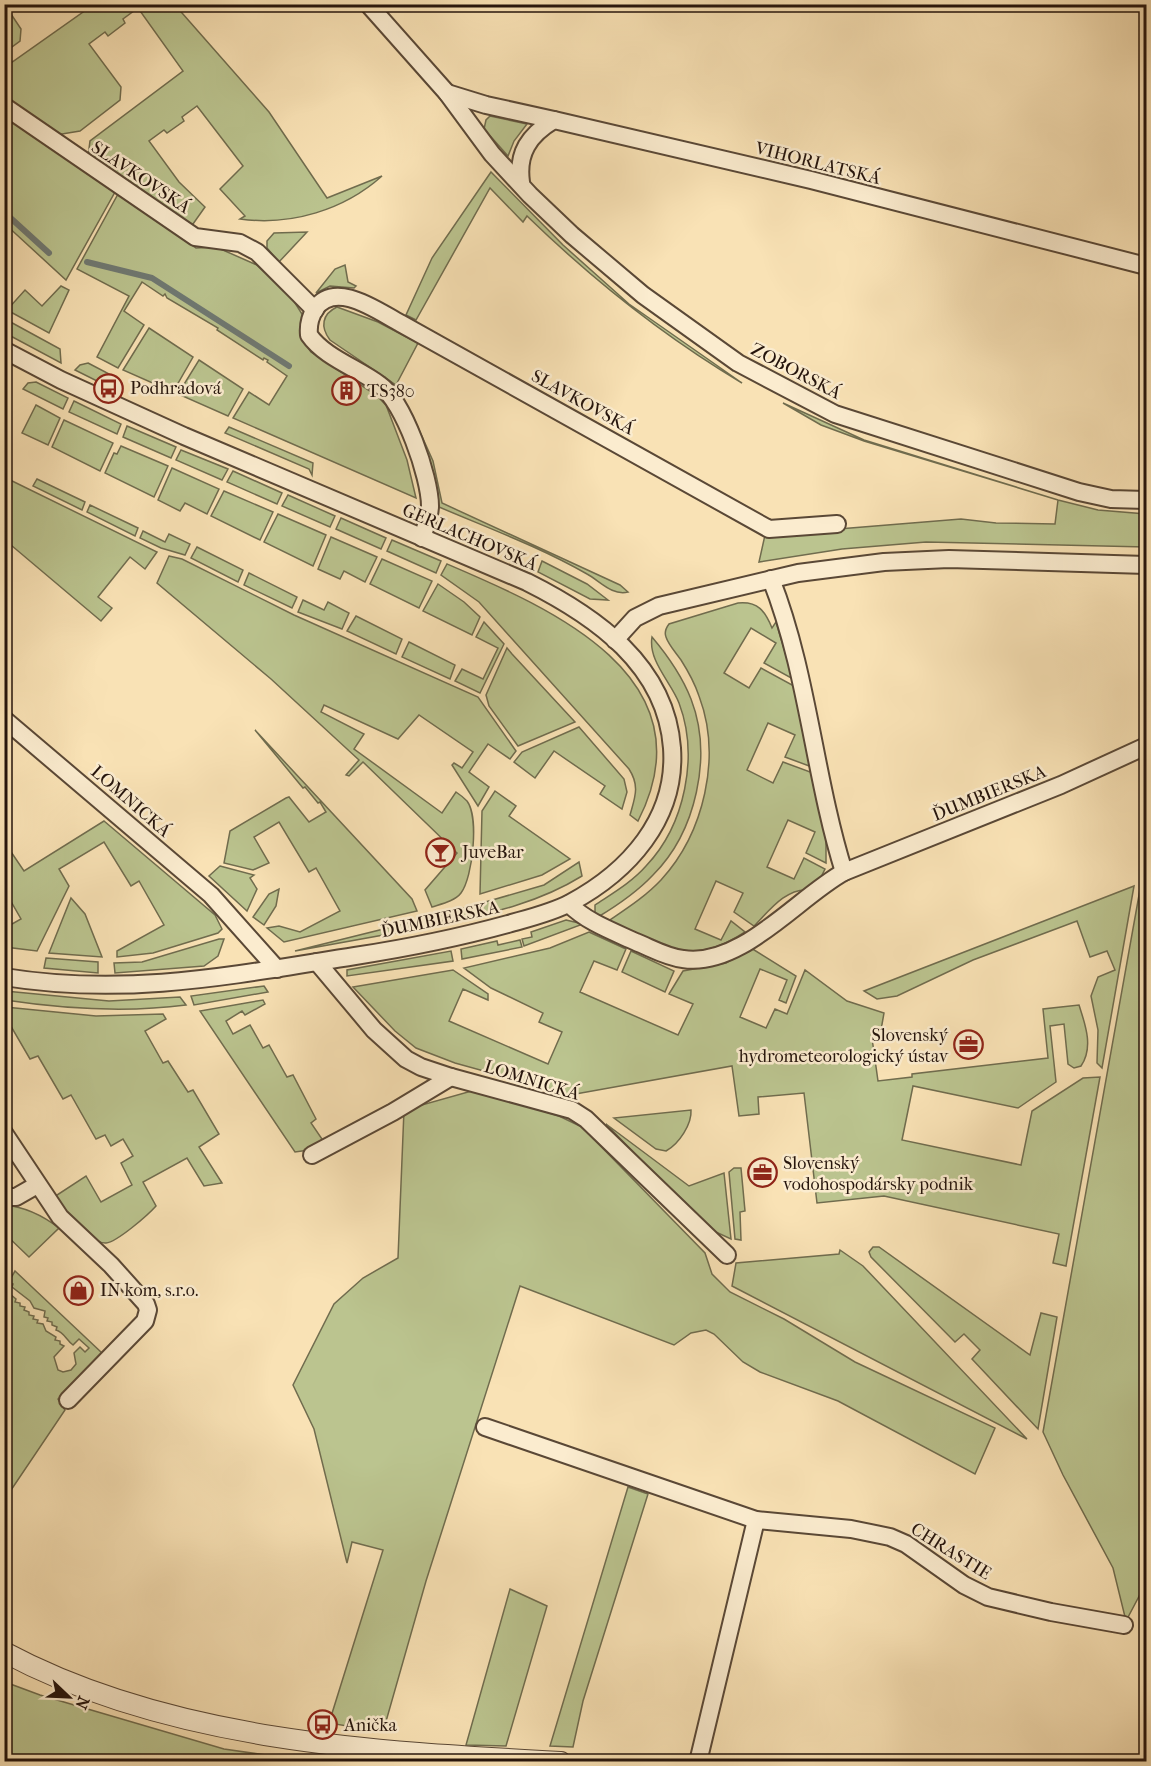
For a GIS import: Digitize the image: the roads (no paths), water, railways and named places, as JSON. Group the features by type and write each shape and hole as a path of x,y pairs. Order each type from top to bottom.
{"street":[{"path":"368,4 447,93"},
{"name":"VIHORLATSKÁ","path":"447,93 486,105 811,180 1146,266"},
{"name":"ZOBORSKÁ","path":"447,93 492,154 572,235 683,325 738,363 835,414 1079,492 1111,499 1146,500"},
{"name":"SLAVKOVSKÁ","path":"4,106 195,237 240,243 257,252 315,310 324,301 337,296 354,299 769,529 837,524"},
{"path":"520,182 520,159 526,144 535,132 554,120"},
{"path":"315,310 308,328 313,341 381,386 393,397 415,446 425,480 430,508 423,538"},
{"name":"GERLACHOVSKÁ","path":"4,350 104,400 527,582 567,602 615,640 640,664 662,700 671,735 671,773 661,812 644,846 605,881 569,904"},
{"path":"615,640 636,618 653,609 771,579 830,568 949,559 1146,565"},
{"path":"771,579 810,724 844,872"},
{"name":"LOMNICKÁ","path":"4,719 211,895 277,969"},
{"name":"ĎUMBIERSKA","path":"4,977 106,987 161,984 277,969 437,943 532,917 569,904 596,923 665,955 693,960 722,953 765,931 830,880 844,872 1061,786 1146,746"},
{"name":"LOMNICKÁ","path":"317,962 333,984 391,1047 421,1067 572,1110 580,1115 727,1255"},
{"path":"312,1155 393,1112 451,1077"},
{"path":"4,1133 60,1217 111,1265 146,1304 148,1310 145,1321 68,1400"},
{"path":"4,1197 16,1197 37,1185"},
{"name":"CHRASTIE","path":"485,1427 756,1520 850,1529 891,1537 906,1544 964,1585 988,1597 1051,1612 1124,1625"},
{"path":"698,1761 756,1520"},
{"path":"4,1652 67,1683 120,1703 235,1728 408,1752 561,1761"}],"waterway":[{"path":"4,212 49,253"},
{"path":"87,262 152,278 289,366"}],"place":[{"name":"Podhradová","path":"109,388"},
{"name":"TS380","path":"346,391"},
{"name":"JuveBar","path":"441,852"},
{"name":"Slovenský hydrometeorologický ústav","path":"969,1045"},
{"name":"Slovenský vodohospodársky podnik","path":"762,1173"},
{"name":"IN kom, s.r.o.","path":"79,1290"},
{"name":"Anička","path":"323,1725"}]}
